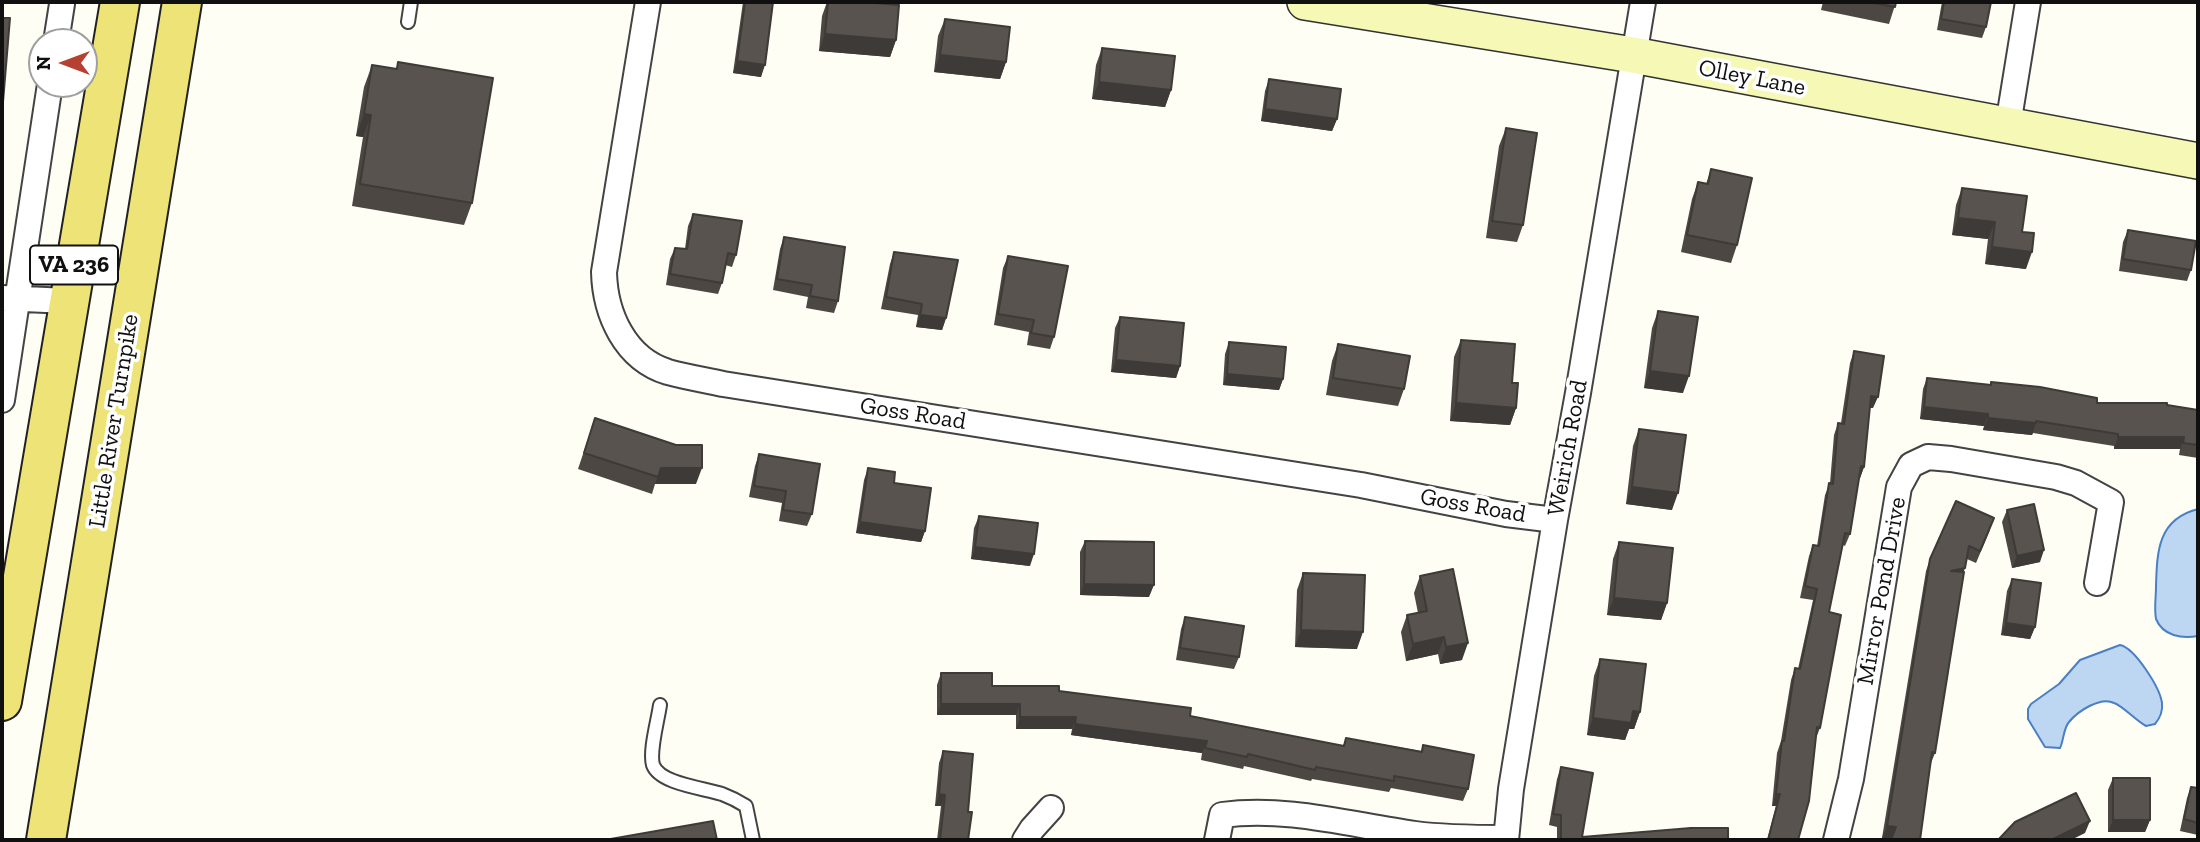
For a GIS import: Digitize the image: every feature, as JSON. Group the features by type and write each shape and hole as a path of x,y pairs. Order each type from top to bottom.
{"main road":[{"name":"VA 236","path":"2,701 120,2"},
{"name":"Little River Turnpike","path":"46,840 182,2"},
{"name":"Olley Lane","path":"1305,2 1633,55 2198,161"}],"street":[{"name":"Goss Road","path":"648,2 604,272 609,311 618,331 635,352 650,363 667,372 723,384 1361,485 1506,514 1555,520"},
{"name":"Weirich Road","path":"1506,839 1511,789 1555,520 1643,2"},
{"path":"2008,125 2028,2"},
{"path":"58,28 62,4"},
{"path":"2,400 10,298 47,98"},
{"path":"10,298 68,301"},
{"name":"Mirror Pond Drive","path":"1836,840 1851,779 1899,487 1910,465 1928,457 2056,477 2076,483 2111,502 2097,583"},
{"path":"1025,840 1032,828 1051,808"},
{"path":"1217,840 1222,815 1270,811 1447,838 1506,839"}],"lane":[{"path":"408,22 411,2"},
{"path":"660,705 652,753 653,766 659,774 671,780 721,793 746,806 753,840"}],"water":[{"path":"2198,509 2198,636 2186,637 2168,633 2156,619 2157,561 2167,529 2175,520"},
{"path":"2120,645 2133,653 2157,688 2162,706 2157,722 2146,726 2118,705 2103,701 2084,709 2069,722 2060,748 2045,747 2028,719 2031,704 2059,684 2080,660"}],"building":[{"path":"745,2 773,2 765,65 737,61"},
{"path":"828,2 899,5 896,40 825,34"},
{"path":"1869,2 1896,2 1895,7"},
{"path":"1944,2 1991,2 1986,27 1941,19"},
{"path":"2,18 10,18 2,114"},
{"path":"945,19 1010,27 1006,62 940,55"},
{"path":"1102,48 1175,56 1171,90 1099,82"},
{"path":"398,62 493,78 472,203 360,184 371,115 364,114 372,65 397,69"},
{"path":"1269,79 1341,89 1337,119 1265,109"},
{"path":"1506,128 1537,133 1523,225 1492,221"},
{"path":"1711,169 1752,178 1737,245 1687,235 1698,182 1708,184"},
{"path":"1962,188 2027,196 2022,232 2034,233 2032,252 1992,247 1995,222 1958,218"},
{"path":"693,214 742,221 736,255 728,253 722,283 670,274 675,248 687,249"},
{"path":"2128,230 2196,241 2191,270 2123,259"},
{"path":"784,237 845,247 838,301 810,296 812,285 777,279"},
{"path":"894,252 958,260 946,318 920,315 922,304 886,297"},
{"path":"1008,256 1068,266 1054,337 1031,333 1034,320 998,314"},
{"path":"1658,311 1698,317 1689,376 1650,371"},
{"path":"1120,317 1184,323 1180,366 1116,360"},
{"path":"1461,340 1515,344 1512,383 1518,383 1516,408 1456,403"},
{"path":"1229,342 1286,347 1283,379 1227,374"},
{"path":"1338,344 1410,356 1404,389 1333,378"},
{"path":"1854,351 1884,356 1878,397 1871,396 1864,467 1861,466 1850,534 1845,533 1829,612 1841,615 1820,728 1817,727 1809,801 1798,840 1768,840 1780,794 1776,794 1782,741 1795,668 1800,669 1817,589 1805,586 1813,545 1819,546 1829,483 1833,484 1838,423 1844,424"},
{"path":"1927,378 2040,387 2097,398 2097,403 2167,403 2198,410 2198,445 2183,443 2184,437 2118,437 2118,434 2036,421 1988,418 1988,414 1924,407"},
{"path":"595,418 676,445 702,445 702,468 661,468 658,477 584,453"},
{"path":"1639,429 1686,435 1678,493 1632,487"},
{"path":"759,454 820,464 812,514 783,510 786,491 754,486"},
{"path":"868,468 895,472 894,483 931,488 925,531 860,522"},
{"path":"1956,501 1994,518 1980,551 1969,546 1965,568 1951,571 1964,572 1935,753 1932,752 1920,840 1891,840 1896,827 1887,826 1930,559"},
{"path":"2034,504 2044,550 2017,556 2007,510"},
{"path":"979,516 1038,523 1034,554 975,547"},
{"path":"1085,541 1154,542 1154,585 1084,584"},
{"path":"1619,542 1673,548 1667,603 1614,598"},
{"path":"1453,569 1468,643 1446,647 1444,637 1413,644 1407,615 1427,611 1420,576"},
{"path":"1303,573 1365,575 1363,632 1301,630"},
{"path":"2012,579 2041,583 2035,627 2006,623"},
{"path":"1185,617 1244,626 1239,657 1180,648"},
{"path":"1600,659 1646,664 1640,712 1633,711 1631,723 1593,718"},
{"path":"941,673 992,673 992,686 1059,686 1059,691 1191,708 1190,716 1344,746 1346,738 1422,752 1423,745 1474,755 1468,789 1394,776 1394,781 1316,767 1315,770 1248,754 1247,757 1205,748 1207,741 1075,724 1076,717 1020,717 1020,704 941,704"},
{"path":"943,751 973,754 968,812 972,812 968,840 940,840 945,795 939,794"},
{"path":"1561,767 1593,773 1582,837 1691,828 1728,828 1728,840 1561,840 1561,815 1553,814"},
{"path":"2113,778 2150,778 2150,820 2113,820"},
{"path":"2191,787 2198,788 2198,823 2184,819"},
{"path":"2076,793 2090,821 2051,840 1998,840 2015,822"},
{"path":"713,821 717,840 605,840"}]}
